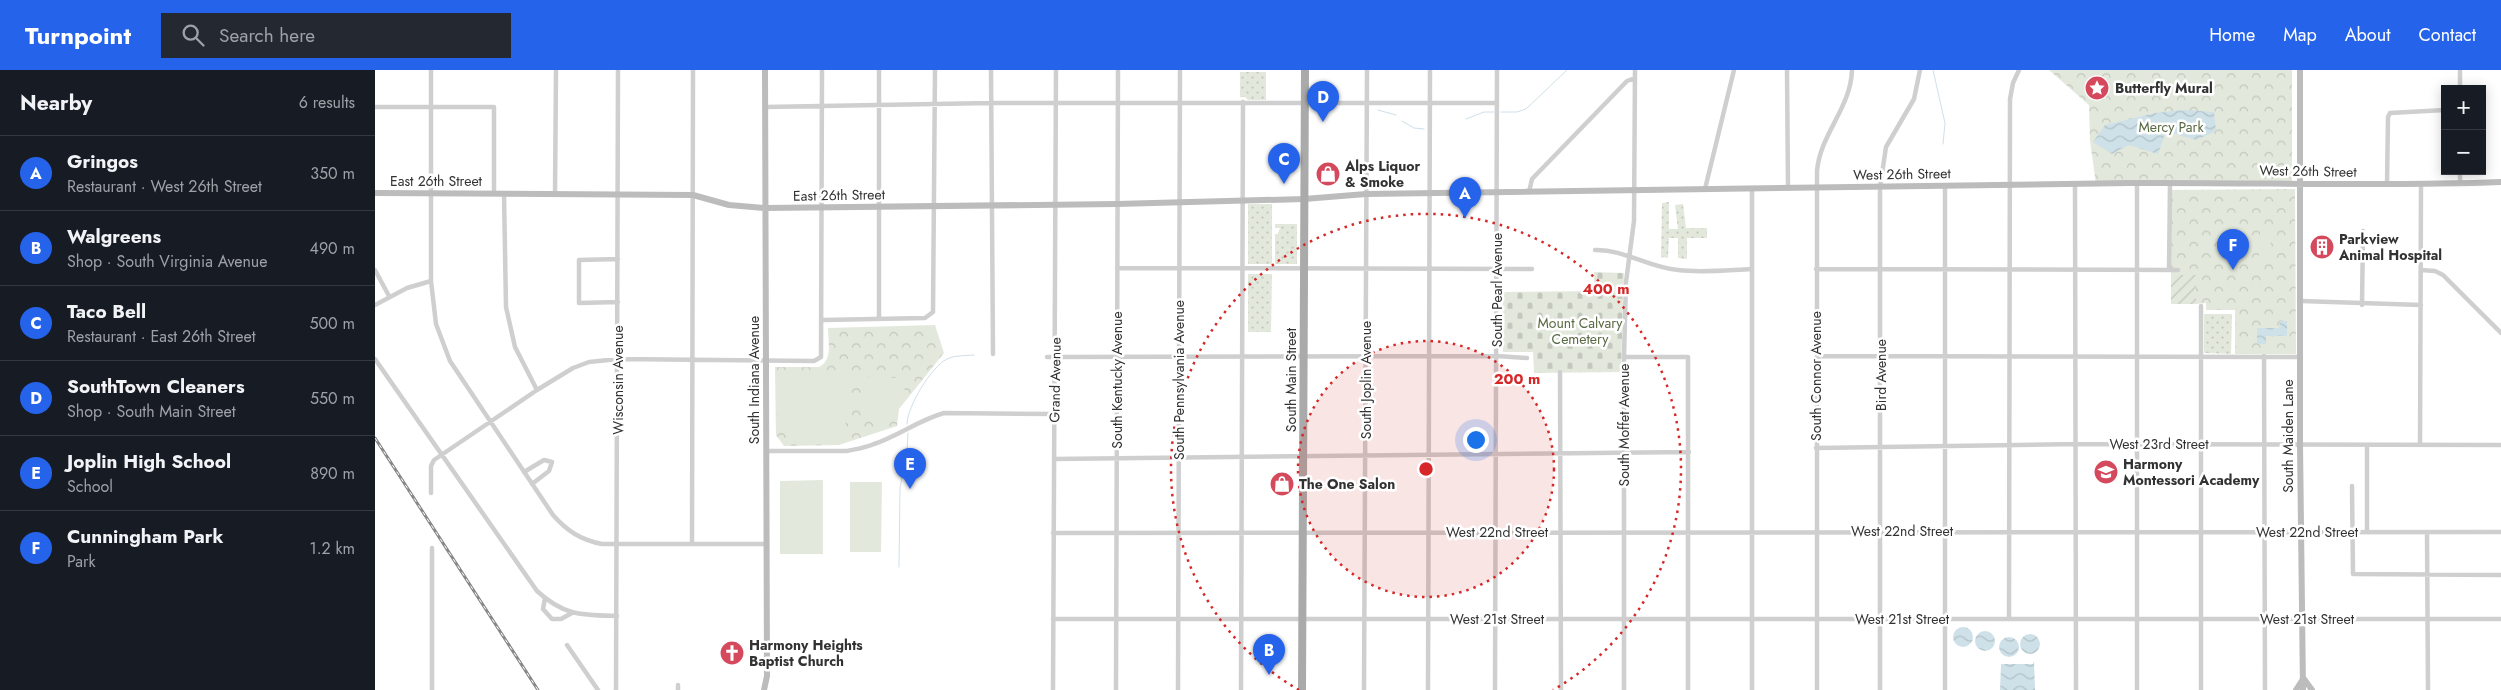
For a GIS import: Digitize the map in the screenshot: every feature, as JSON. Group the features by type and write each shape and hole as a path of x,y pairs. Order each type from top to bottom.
{"main road":[{"name":"South Main Street","path":"1302,690 1305,70"}],"street":[{"path":"431,70 431,281 436,324 450,361 553,515 572,534 591,542 617,544 767,544"},
{"path":"555,70 555,194"},
{"name":"Wisconsin Avenue","path":"616,690 618,70"},
{"path":"692,544 693,70"},
{"name":"South Indiana Avenue","path":"764,690 767,676 765,70"},
{"path":"431,493 432,463 442,454 537,390 581,365 601,360 766,362 815,361 821,357 823,320 822,70"},
{"path":"879,70 879,319"},
{"path":"823,320 930,316 934,310 935,70"},
{"path":"991,70 993,354"},
{"name":"Grand Avenue","path":"1053,690 1057,204 1056,70"},
{"name":"South Kentucky Avenue","path":"1116,690 1118,70"},
{"name":"South Pennsylvania Avenue","path":"1178,690 1181,70"},
{"name":"South Joplin Avenue","path":"1365,690 1367,70"},
{"path":"1428,690 1430,70"},
{"name":"South Pearl Avenue","path":"1495,690 1497,70"},
{"name":"South Moffet Avenue","path":"1624,690 1624,357 1626,282 1633,225 1635,70"},
{"path":"1705,189 1734,70"},
{"path":"1787,70 1787,188"},
{"name":"South Connor Avenue","path":"1817,690 1817,188 1821,149 1846,101 1852,70"},
{"name":"Bird Avenue","path":"1880,690 1881,187 1886,147 1914,99 1920,70"},
{"path":"2009,619 2010,99 2013,83 2019,70"},
{"name":"South Maiden Lane","path":"2300,70 2300,444 2303,690"},
{"path":"2460,70 2460,85"},
{"path":"1529,192 1532,179 1627,82 1635,78"},
{"path":"765,107 991,102 1497,103"},
{"path":"1241,690 1243,102"},
{"path":"375,107 494,107 494,194"},
{"path":"2387,185 2388,117 2390,113 2441,110"},
{"path":"2460,175 2460,183"},
{"name":"West 26th Street","path":"1304,199 1366,194 1705,189 2137,183 2387,185 2501,182"},
{"path":"2137,183 2137,690"},
{"path":"2169,270 2170,183"},
{"path":"2075,184 2076,690"},
{"path":"2420,445 2421,184"},
{"path":"1945,186 1945,690"},
{"path":"1752,189 1753,690"},
{"name":"East 26th Street","path":"375,193 693,195 729,205 765,208 1117,204 1304,199"},
{"path":"504,194 506,307 515,347 537,390"},
{"path":"2362,304 2363,232"},
{"path":"1595,250 1610,250 1678,270 1752,269"},
{"path":"618,259 579,260 579,303 618,302"},
{"path":"1117,268 1532,269"},
{"path":"1816,269 2178,270"},
{"path":"375,270 389,296"},
{"path":"2421,270 2435,271 2443,276 2501,333"},
{"path":"375,305 415,284 431,281"},
{"path":"2301,301 2421,305"},
{"path":"2201,306 2201,690"},
{"path":"1047,357 1497,356 1527,358"},
{"path":"1817,356 2300,357"},
{"path":"2265,356 2265,690"},
{"path":"1624,357 1688,357 1688,690"},
{"path":"375,359 525,577 545,598 557,607 572,613 617,616"},
{"path":"1560,372 1561,690"},
{"path":"766,451 847,450 859,448 875,444 931,416 943,413 1054,414"},
{"name":"West 23rd Street","path":"1816,448 2075,444 2501,445"},
{"path":"2367,445 2367,532"},
{"path":"1054,459 1689,452"},
{"path":"524,472 544,460 552,462 549,471 532,484"},
{"path":"2352,486 2353,574 2501,575"},
{"name":"West 22nd Street","path":"1053,532 2501,532"},
{"path":"2427,532 2427,690"},
{"path":"431,690 432,548"},
{"path":"545,598 543,609 552,619 561,619 572,613"},
{"name":"West 21st Street","path":"1053,619 2501,619"},
{"path":"567,645 598,690"},
{"path":"2296,690 2303,678 2312,690"}],"green space":[{"name":"Mercy Park","path":"2049,70 2292,70 2292,183 2096,184 2090,141 2089,105"},
{"path":"1240,72 1266,72 1266,100 1248,100 1245,97 1240,97"},
{"path":"2295,189 2296,354 2235,354 2235,310 2206,310 2206,303 2196,304 2196,275 2171,275 2170,190"},
{"path":"1669,202 1669,229 1678,229 1675,205 1683,204 1686,228 1707,228 1707,238 1687,238 1687,259 1678,258 1678,238 1669,238 1668,258 1661,257 1662,203"},
{"path":"1248,204 1272,204 1272,264 1248,264"},
{"path":"1275,224 1297,224 1297,264 1275,264 1275,234 1278,234 1280,228 1275,228"},
{"path":"2260,232 2271,233 2270,259 2259,259"},
{"name":"Mount Calvary Cemetery","path":"1594,272 1624,273 1621,372 1534,373 1533,352 1503,352 1503,292 1594,291"},
{"path":"1248,274 1272,274 1271,332 1248,332"},
{"path":"2171,275 2196,275 2196,304 2171,304"},
{"path":"2204,314 2232,314 2231,354 2204,353"},
{"path":"935,325 944,353 899,409 897,426 839,445 784,446 776,435 775,367 819,367 828,355 828,328"},
{"path":"843,370 849,377 849,400 843,441 824,443 804,442 788,434 782,427 777,412 778,374"},
{"path":"864,377 906,378 905,388 899,404 888,415 861,421 861,380"},
{"path":"823,480 823,554 780,554 780,481"},
{"path":"850,482 882,482 881,552 850,552"}],"water":[{"path":"2184,110 2214,112 2216,131 2196,140 2166,131 2158,154 2129,145 2112,154 2093,142 2105,125 2155,113"},
{"path":"2280,321 2287,321 2287,336 2266,336 2266,344 2257,344 2257,328 2279,328"},
{"path":"1963,627 1970,630 1973,637 1970,644 1963,647 1956,644 1953,637 1956,630"},
{"path":"1985,631 1992,634 1995,641 1992,648 1985,651 1978,648 1975,641 1978,634"},
{"path":"2030,634 2037,637 2040,644 2037,651 2030,654 2023,651 2020,644 2023,637"},
{"path":"2009,637 2016,640 2019,647 2016,654 2009,657 2002,654 1999,647 2002,640"},
{"path":"2034,661 2035,690 2000,690 2001,664 2033,664"}],"waterway":[{"path":"1501,112 1517,112 1526,109 1567,70"},
{"path":"1933,70 1945,123 1943,144"},
{"path":"1378,110 1396,115"},
{"path":"1466,119 1484,112 1494,112"},
{"path":"1402,121 1414,128 1424,129"},
{"path":"907,424 915,398 934,370 947,359 957,356 974,355"},
{"path":"899,567 900,488 907,452 908,433"}],"railway":[{"path":"375,438 538,690"}],"place":[{"name":"Butterfly Mural","path":"2097,88"},
{"name":"SouthTown Cleaners","path":"1323,122"},
{"name":"Alps Liquor & Smoke","path":"1328,174"},
{"name":"Taco Bell","path":"1284,184"},
{"name":"Gringos","path":"1465,218"},
{"name":"Parkview Animal Hospital","path":"2322,247"},
{"name":"Cunningham Park","path":"2233,270"},
{"name":"Harmony Montessori Academy","path":"2106,472"},
{"name":"The One Salon","path":"1282,484"},
{"name":"Joplin High School","path":"910,489"},
{"name":"Harmony Heights Baptist Church","path":"732,653"},
{"name":"Walgreens","path":"1269,675"}]}
